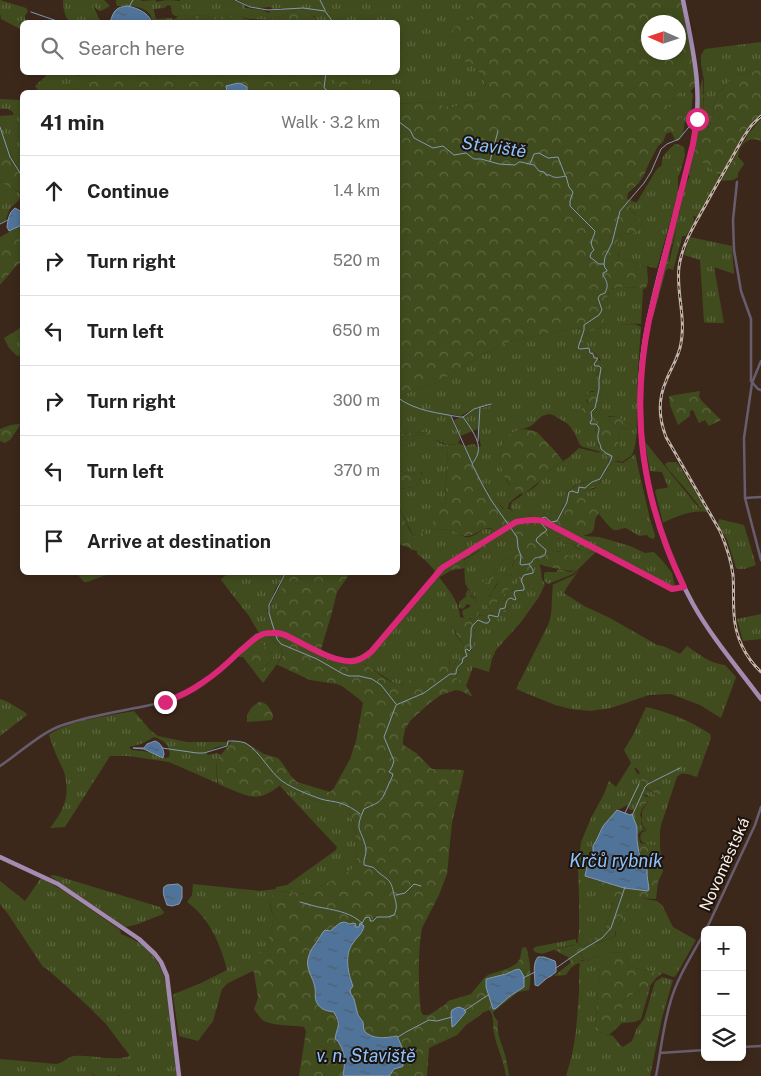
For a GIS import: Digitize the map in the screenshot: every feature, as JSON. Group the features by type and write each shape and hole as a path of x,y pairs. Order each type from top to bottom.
{"main road":[{"path":"683,0 697,78 697,119 693,144 649,320 642,365 640,409 644,464 658,525 684,587 712,635 761,699"},
{"path":"0,857 58,884 139,939 155,954 167,976 179,1076"}],"street":[{"path":"737,182 733,220 734,250 741,291 751,319 752,383 744,438 745,498 761,560"},
{"path":"752,383 761,361"},
{"path":"752,383 761,390"},
{"path":"745,498 761,497"},
{"path":"0,766 47,733 63,725 165,702 184,694 202,684 261,635 274,632 286,635 338,660 355,661 363,658 371,652 442,568 516,522 532,519 543,521 672,589 684,587"},
{"name":"Novoměstská","path":"707,926 755,825 761,807"},
{"name":"Novoměstská","path":"656,1076 667,1016 673,995 701,939"},
{"path":"746,1047 761,1046"},
{"path":"660,1053 701,1050"}],"green space":[{"path":"0,0 26,8 28,11 25,20 20,20 20,29 1,19"},
{"path":"63,0 104,0 110,6 99,11 92,5 100,20 68,20"},
{"path":"116,0 155,0 157,2 168,0 233,0 245,5 245,8 263,10 268,13 282,10 282,8 257,8 238,0 475,0 474,12 471,18 453,28 454,40 464,47 464,59 476,68 481,75 486,86 487,96 483,100 465,103 461,99 461,105 451,108 430,102 400,104 400,90 347,90 347,75 400,75 400,20 317,20 303,9 299,9 290,11 286,15 269,19 202,15 187,20 174,20 152,20 148,12 139,7 117,6","holes":["168,5 171,6 172,14 178,16 174,20 171,18 156,19 154,9 164,8"]},
{"path":"475,0 681,0 684,15 641,15 641,60 686,60 686,26 696,86 666,104 685,121 683,134 678,141 675,140 672,133 666,134 644,175 628,193 627,199 637,203 629,209 637,216 642,227 634,232 618,236 618,256 647,267 648,282 646,288 643,289 618,287 611,289 608,293 603,324 625,323 637,325 624,324 598,329 586,334 584,341 580,344 581,348 590,348 603,365 601,411 592,421 599,421 600,415 604,414 609,417 618,417 633,427 618,429 619,456 616,459 620,461 613,461 610,469 601,477 599,486 584,491 599,514 595,519 593,531 581,539 600,549 595,553 583,552 572,543 565,544 559,538 554,539 550,544 551,549 554,552 562,551 577,558 577,570 568,571 547,567 539,564 538,559 536,560 537,565 531,566 534,571 534,578 527,582 529,586 527,592 516,592 516,599 509,600 506,612 500,612 498,619 493,616 487,626 482,627 479,624 474,631 474,645 467,652 467,661 463,664 456,677 452,675 466,685 467,677 471,672 466,686 473,697 456,690 441,695 411,720 405,729 403,744 416,753 432,769 464,771 452,823 447,874 439,895 422,928 419,969 421,1011 423,1015 429,1015 448,1001 471,994 488,975 516,964 520,959 522,948 526,947 530,968 529,990 518,992 493,1012 498,1022 499,1035 509,1076 506,1076 494,1033 492,1015 489,1010 466,1025 457,1035 429,1048 427,1076 389,1076 394,1069 401,1067 401,1044 397,1036 380,1037 364,1031 363,1022 358,1015 350,990 352,986 347,959 351,945 364,928 355,927 356,924 340,923 322,935 314,944 308,957 317,1003 330,1012 334,1012 339,1026 336,1035 344,1056 343,1076 299,1076 306,1031 304,1027 268,1023 259,1016 254,1009 258,998 253,968 254,960 257,952 268,951 269,935 275,916 271,904 274,892 307,894 356,867 357,845 353,821 347,809 328,809 322,802 301,796 284,782 267,794 254,797 220,785 218,783 216,761 232,741 245,742 264,754 278,758 297,782 330,792 350,759 356,741 363,703 342,686 310,680 277,665 283,654 279,646 268,635 258,639 272,654 273,658 258,674 243,657 239,657 237,652 255,634 272,627 267,611 273,618 277,615 277,598 292,575 349,575 337,592 321,649 329,654 340,657 351,658 361,655 376,643 403,612 434,574 434,571 436,572 444,563 493,535 495,531 490,528 466,536 450,530 429,527 415,545 410,548 400,545 400,510 410,531 415,536 431,525 445,502 448,448 443,444 454,445 458,443 465,446 467,452 473,456 477,474 488,492 503,509 512,511 517,519 550,512 559,514 564,505 563,496 578,484 587,481 592,482 599,478 603,469 609,463 608,456 599,453 601,450 593,434 596,431 595,427 590,427 581,411 583,405 589,404 586,399 587,395 596,391 596,378 600,369 593,366 594,359 592,354 578,350 577,347 583,329 573,328 509,342 480,356 437,383 400,396 400,104 430,102 452,108 461,105 461,98 465,103 485,99 487,93 481,75 465,61 464,48 454,40 453,28 464,23 473,15","holes":["510,533 514,536 517,542 517,553 503,560 493,575 475,588 492,579 505,562 511,558 514,560 512,569 517,568 519,571 518,582 501,604 497,616 490,612 483,616 479,615 478,601 468,589 465,596 469,595 474,598 477,608 470,619 460,617 455,632 464,649 452,670 449,668 450,658 446,646 441,657 422,666 409,681 402,685 387,679 364,664 364,660 381,645 438,578 452,570 465,568 464,559 480,550 483,551 485,557 488,551 507,534"]},
{"path":"304,10 316,20 251,20 269,19 286,15 290,11"},
{"path":"202,15 238,17 251,20 187,20"},
{"path":"761,42 761,68 749,73 736,75 717,94 710,126 707,128 704,120 704,80 701,55 705,49"},
{"path":"761,68 761,114 744,134 722,173 719,175 697,158 694,160 690,176 688,174 699,122 700,89 703,78 704,120 708,128 717,94 736,75 749,73"},
{"path":"47,75 100,75 76,90 38,90 35,86"},
{"path":"98,75 321,75 320,80 324,89 247,90 238,83 229,85 226,90 76,90"},
{"path":"321,75 335,75 336,90 324,90 320,80"},
{"path":"334,75 347,75 347,90 336,90"},
{"path":"686,91 690,91 693,94 690,121 688,123 666,104"},
{"path":"0,99 20,100 20,171 7,148 6,152 0,154 0,116 14,115 8,109 0,109"},
{"path":"761,119 761,141 757,139 749,140 740,149 738,157 744,164 738,173 738,177 733,180 721,181 749,133"},
{"path":"675,144 684,147 685,155 678,177 678,193 657,268 622,259 619,257 617,247 618,236 635,232 642,226 635,213 630,210 630,207 637,202 657,169 662,165 664,156"},
{"path":"7,149 20,171 20,192 7,186 0,180 0,154 6,152"},
{"path":"695,158 698,158 718,174 719,177 697,217 693,216 693,224 686,236 682,236 673,270 668,267 680,207"},
{"path":"0,180 20,193 20,198 9,210 6,220 0,223"},
{"path":"677,214 679,214 679,219 670,251 668,269 666,270 652,317"},
{"path":"20,226 20,263 0,285 0,237"},
{"path":"690,237 732,246 734,274 714,267 724,323 704,322 700,260 684,255"},
{"path":"618,287 643,289 641,324 603,324 609,290"},
{"path":"618,324 641,327 636,442 632,455 622,462 616,459 619,456 618,429 633,427 618,417 606,416 599,421 592,421 601,411 601,378 603,372 600,359 590,348 581,348 580,346 588,333"},
{"path":"20,328 20,355 17,356 9,348 4,338"},
{"path":"573,328 584,329 577,347 579,350 586,351 592,355 594,359 593,366 600,369 596,376 598,383 596,391 591,391 586,396 586,401 589,404 586,405 583,413 587,421 595,427 597,443 601,452 580,445 568,424 549,414 542,416 531,426 511,433 501,447 500,462 506,480 521,493 509,503 508,508 504,509 482,483 476,473 473,458 467,452 465,446 474,444 478,448 481,446 477,429 460,436 454,420 467,415 473,410 491,405 476,408 460,416 450,414 460,439 458,443 452,444 435,440 448,448 445,502 430,527 450,530 465,537 473,536 486,529 495,531 493,535 444,563 436,572 417,554 417,551 410,549 410,547 420,541 425,531 417,536 413,535 400,510 400,489 415,487 422,476 422,472 412,474 400,471 400,446 410,444 414,436 425,434 430,437 427,432 400,434 400,396 437,383 480,356 509,342"},
{"path":"700,391 699,397 721,420 709,426 705,420 699,423 693,410 690,411 690,416 678,425 670,405 669,396"},
{"path":"19,424 11,439 5,443 0,441 0,429"},
{"path":"525,429 537,432 563,461 550,469 541,480 523,495 508,482 502,471 500,457 502,444 505,439 513,432"},
{"path":"427,432 430,437 425,434 414,436 410,444 400,446 400,434"},
{"path":"645,442 703,511 665,464 676,462 679,465 708,513 692,512 663,523 655,491 668,487 662,472 650,471"},
{"path":"579,448 609,457 608,465 603,469 600,478 592,482 587,481 577,484 564,495 565,501 559,514 550,512 517,519 510,507 512,502 535,487 550,469 568,458"},
{"path":"635,454 655,535 653,539 647,535 639,536 626,528 614,530 611,528 584,492 585,490 594,489 600,484 604,473 610,469 613,461 623,463"},
{"path":"400,471 412,474 421,472 422,476 415,487 400,489"},
{"path":"719,519 744,525 756,565 743,569 736,568 728,542 718,524"},
{"path":"507,534 512,534 516,539 518,544 517,553 503,560 493,575 478,586 494,577 504,561 511,558 514,559 512,567 517,568 519,571 518,582 501,604 499,615 496,616 491,612 482,616 478,613 478,608 471,617 464,618 462,612 470,607 470,605 467,604 461,609 459,602 468,595 475,599 478,607 478,604 476,598 466,585 464,560 481,550 485,556","holes":["503,574 514,576 508,589 494,607 489,597 499,580"]},
{"path":"583,536 599,537 630,546 645,553 655,553 672,573 675,587 581,539"},
{"path":"555,538 561,539 565,544 572,543 582,551 595,553 573,574 548,584 544,581 545,572 556,572 561,569 572,572 578,566 577,558 560,551 554,552 551,549 550,544"},
{"path":"538,559 542,580 545,584 539,597 521,622 496,650 489,672 473,667 466,685 459,681 452,676 453,674 456,677 460,668 467,661 467,652 472,650 476,627 493,616 498,618 500,612 506,612 509,600 516,600 516,591 520,593 527,591 529,586 527,582 534,571 531,566"},
{"path":"579,570 564,593 584,606 610,618 657,645 680,654 687,646 710,661 725,665 736,677 721,718 700,705 671,694 649,695 611,708 590,711 555,705 516,689 549,623 552,585 574,575"},
{"path":"503,574 515,577 492,611 487,607 484,600 490,597"},
{"path":"78,575 108,575 87,582 84,582"},
{"path":"226,575 284,575 275,590 267,611 271,629 259,633 249,616 221,579"},
{"path":"285,575 293,575 277,598 277,615 273,618 270,613 270,606"},
{"path":"439,577 458,606 460,619 454,632 464,646 464,649 452,670 449,668 450,661 446,647 441,657 405,684 394,683 363,663 364,660 381,645"},
{"path":"761,614 761,639 743,641 737,619"},
{"path":"268,635 280,647 283,653 263,683 256,674 273,658 272,654 258,639"},
{"path":"0,699 27,715 0,736"},
{"path":"259,702 264,703 270,708 273,716 272,720 247,722 250,710"},
{"path":"646,707 687,721 703,729 710,734 711,738 697,777 684,773 677,777 661,825 660,846 645,844 640,836 642,832 647,831 642,824 642,811 650,798 642,794 642,792 645,788 656,795 660,788 652,785 654,780 649,782 634,768 644,785 634,810 630,810 627,805 618,809 603,826 594,844 592,862 588,865 585,875 589,877 590,881 610,891 613,907 606,927 599,935 585,945 581,945 578,942 578,869 581,842 609,781 616,787 631,763 624,750"},
{"path":"134,711 150,730 158,736 187,742 230,742 228,745 206,752 208,755 217,753 221,755 216,761 217,783 169,762 128,756 110,756 65,827 50,828 62,810 67,791 65,773 49,735 78,722","holes":["154,737 158,738 168,747 169,757 165,758 150,752 132,750 129,747 141,744"]},
{"path":"640,772 662,791 657,795 646,788 643,790 642,794 650,798 642,809 640,815 642,819 641,824 650,833 643,830 638,834 640,843 660,846 663,871 658,882 656,899 632,898 624,918 616,929 615,936 591,946 581,955 582,958 587,959 609,953 624,952 627,954 630,967 663,973 649,987 624,1000 620,1020 622,1023 609,1035 595,1032 601,957 585,961 581,960 566,975 554,976 571,962 568,957 554,950 574,945 578,942 580,945 585,945 599,935 606,927 613,907 613,903 610,900 610,891 594,884 592,885 589,878 624,888 647,875 647,870 638,848 637,827 632,814 644,785 638,775"},
{"path":"284,782 298,794 310,800 322,802 328,809 347,809 355,829 357,845 356,867 307,894 274,892 270,907 275,916 269,935 268,951 263,951 253,971 228,983 222,989 213,1021 198,1041 179,1036 174,994 227,970 218,941 213,932 202,915 187,902 192,895 193,884 260,891 276,889 276,887 287,885 336,850 337,847 280,786"},
{"path":"54,875 160,907 164,912 138,924 126,927 50,876"},
{"path":"41,878 64,891 116,927 120,930 121,934 138,942 156,960 162,970 167,989 177,1076 95,1076 90,1070 94,1076 0,1076 0,1059 56,1064 74,1056 123,1058 130,1056 106,1024 43,967 0,904 0,881 25,901"},
{"path":"634,897 657,901 662,905 673,927 696,940 675,977 630,967 627,954 624,952 609,953 587,959 581,957 582,952 588,947 616,935 616,929 623,920 631,899"},
{"path":"576,939 576,944 544,953 533,950 535,947"},
{"path":"602,958 599,972 595,1031 613,1036 623,1047 632,1041 637,1028 644,1019 655,982 662,977 673,980 662,1018 650,1076 566,1076 576,1031 580,961"},
{"path":"646,987 650,988 641,1019 635,1022 622,1023 620,1020 624,1000"}],"water":[{"path":"120,7 136,8 151,20 111,20 116,10"},
{"path":"238,83 247,87 247,90 227,90 226,86"},
{"path":"15,208 20,211 20,226 9,231 7,227 11,212"},
{"path":"155,741 162,748 163,758 144,749 133,748 144,748 147,744"},
{"name":"Krčů rybník","path":"617,810 632,814 637,827 639,853 647,870 648,891 624,888 585,876 587,867 593,859 593,846 603,826"},
{"path":"178,884 182,887 182,898 179,904 167,905 163,892 164,887"},
{"name":"v. n. Staviště","path":"344,922 356,924 355,927 359,927 360,923 364,926 348,953 348,970 353,986 350,990 351,994 358,1015 363,1022 364,1031 376,1037 397,1036 402,1047 403,1066 394,1069 389,1076 343,1076 344,1055 342,1048 335,1039 338,1021 334,1012 322,1009 316,999 314,984 309,972 309,955 325,930 330,931"},
{"path":"538,957 555,961 556,972 538,986 535,985 534,970"},
{"path":"519,969 524,977 524,987 493,1009 486,987 486,979"},
{"path":"459,1007 466,1012 452,1027 452,1010"}],"waterway":[{"path":"129,7 133,0"},
{"name":"Staviště","path":"235,0 250,7 268,10 303,8 325,11 332,20"},
{"path":"320,0 325,10"},
{"path":"31,12 54,20"},
{"name":"Staviště","path":"326,75 324,88 326,90"},
{"name":"Staviště","path":"361,925 365,918 368,917 370,921 373,921 377,917 394,915 396,910 393,890 389,881 374,868 364,865 366,848 359,829 359,822 364,809 381,799 393,776 389,772 394,761 384,737 396,705 424,693 450,674 456,674 458,666 462,663 463,658 467,656 465,650 469,651 471,649 471,628 478,620 488,623 490,620 489,615 498,617 500,609 505,608 508,599 516,599 515,591 524,590 521,580 524,575 533,573 529,564 533,559 544,556 546,550 536,541 547,530 541,523 542,518 545,517 551,522 557,521 567,502 569,492 578,493 579,487 585,488 592,482 600,479 612,456 601,449 598,439 599,427 596,424 590,423 592,419 591,412 595,408 599,389 601,368 594,364 598,358 594,358 589,348 578,348 584,325 599,315 602,310 598,298 605,293 607,288 603,275 607,270 604,264 599,264 590,257 594,250 591,242 595,231 570,206 573,192 569,187 566,176 555,177 546,175 534,165 521,162 515,165 499,164 474,159 466,153 454,155 443,146 433,148 414,138 410,130 400,123"},
{"path":"604,264 605,257 612,243 620,211 644,183 661,149 679,139 693,124"},
{"path":"0,127 10,157 20,173"},
{"path":"490,161 498,131"},
{"path":"530,164 534,154 539,153 548,158 558,157 565,175"},
{"path":"0,224 8,220"},
{"path":"400,399 420,409 463,417 474,434 479,448 472,464 491,500 517,537 521,556 520,564 529,564"},
{"path":"463,417 474,409 491,404"},
{"path":"478,441 480,407"},
{"path":"451,416 472,463"},
{"path":"284,575 269,605 269,613 277,639 281,644 317,659 343,674 372,679 381,685 396,704"},
{"path":"162,748 204,753 227,746 228,741 243,742 251,747 282,781 321,799 338,802 360,814"},
{"path":"632,816 645,787 680,768"},
{"path":"625,813 639,784"},
{"path":"396,895 405,893 414,884 421,886"},
{"path":"556,968 602,938 611,928 625,887"},
{"path":"300,902 344,913 362,923"},
{"path":"523,978 535,972"},
{"path":"464,1011 488,995"},
{"path":"398,1037 429,1020 437,1021 452,1017"}],"railway":[{"path":"761,116 743,138 693,227 683,250 678,276 682,324 681,343 677,358 663,388 660,409 666,437 720,531 730,558 733,575 736,630 750,660 761,672"}],"route":[{"path":"165,702 202,684 254,639 268,633 274,632 286,635 338,660 355,661 363,658 371,652 442,568 516,522 532,519 543,521 672,589 684,587 658,525 650,493 641,440 640,390 644,346 649,320 693,144 697,119"}]}
